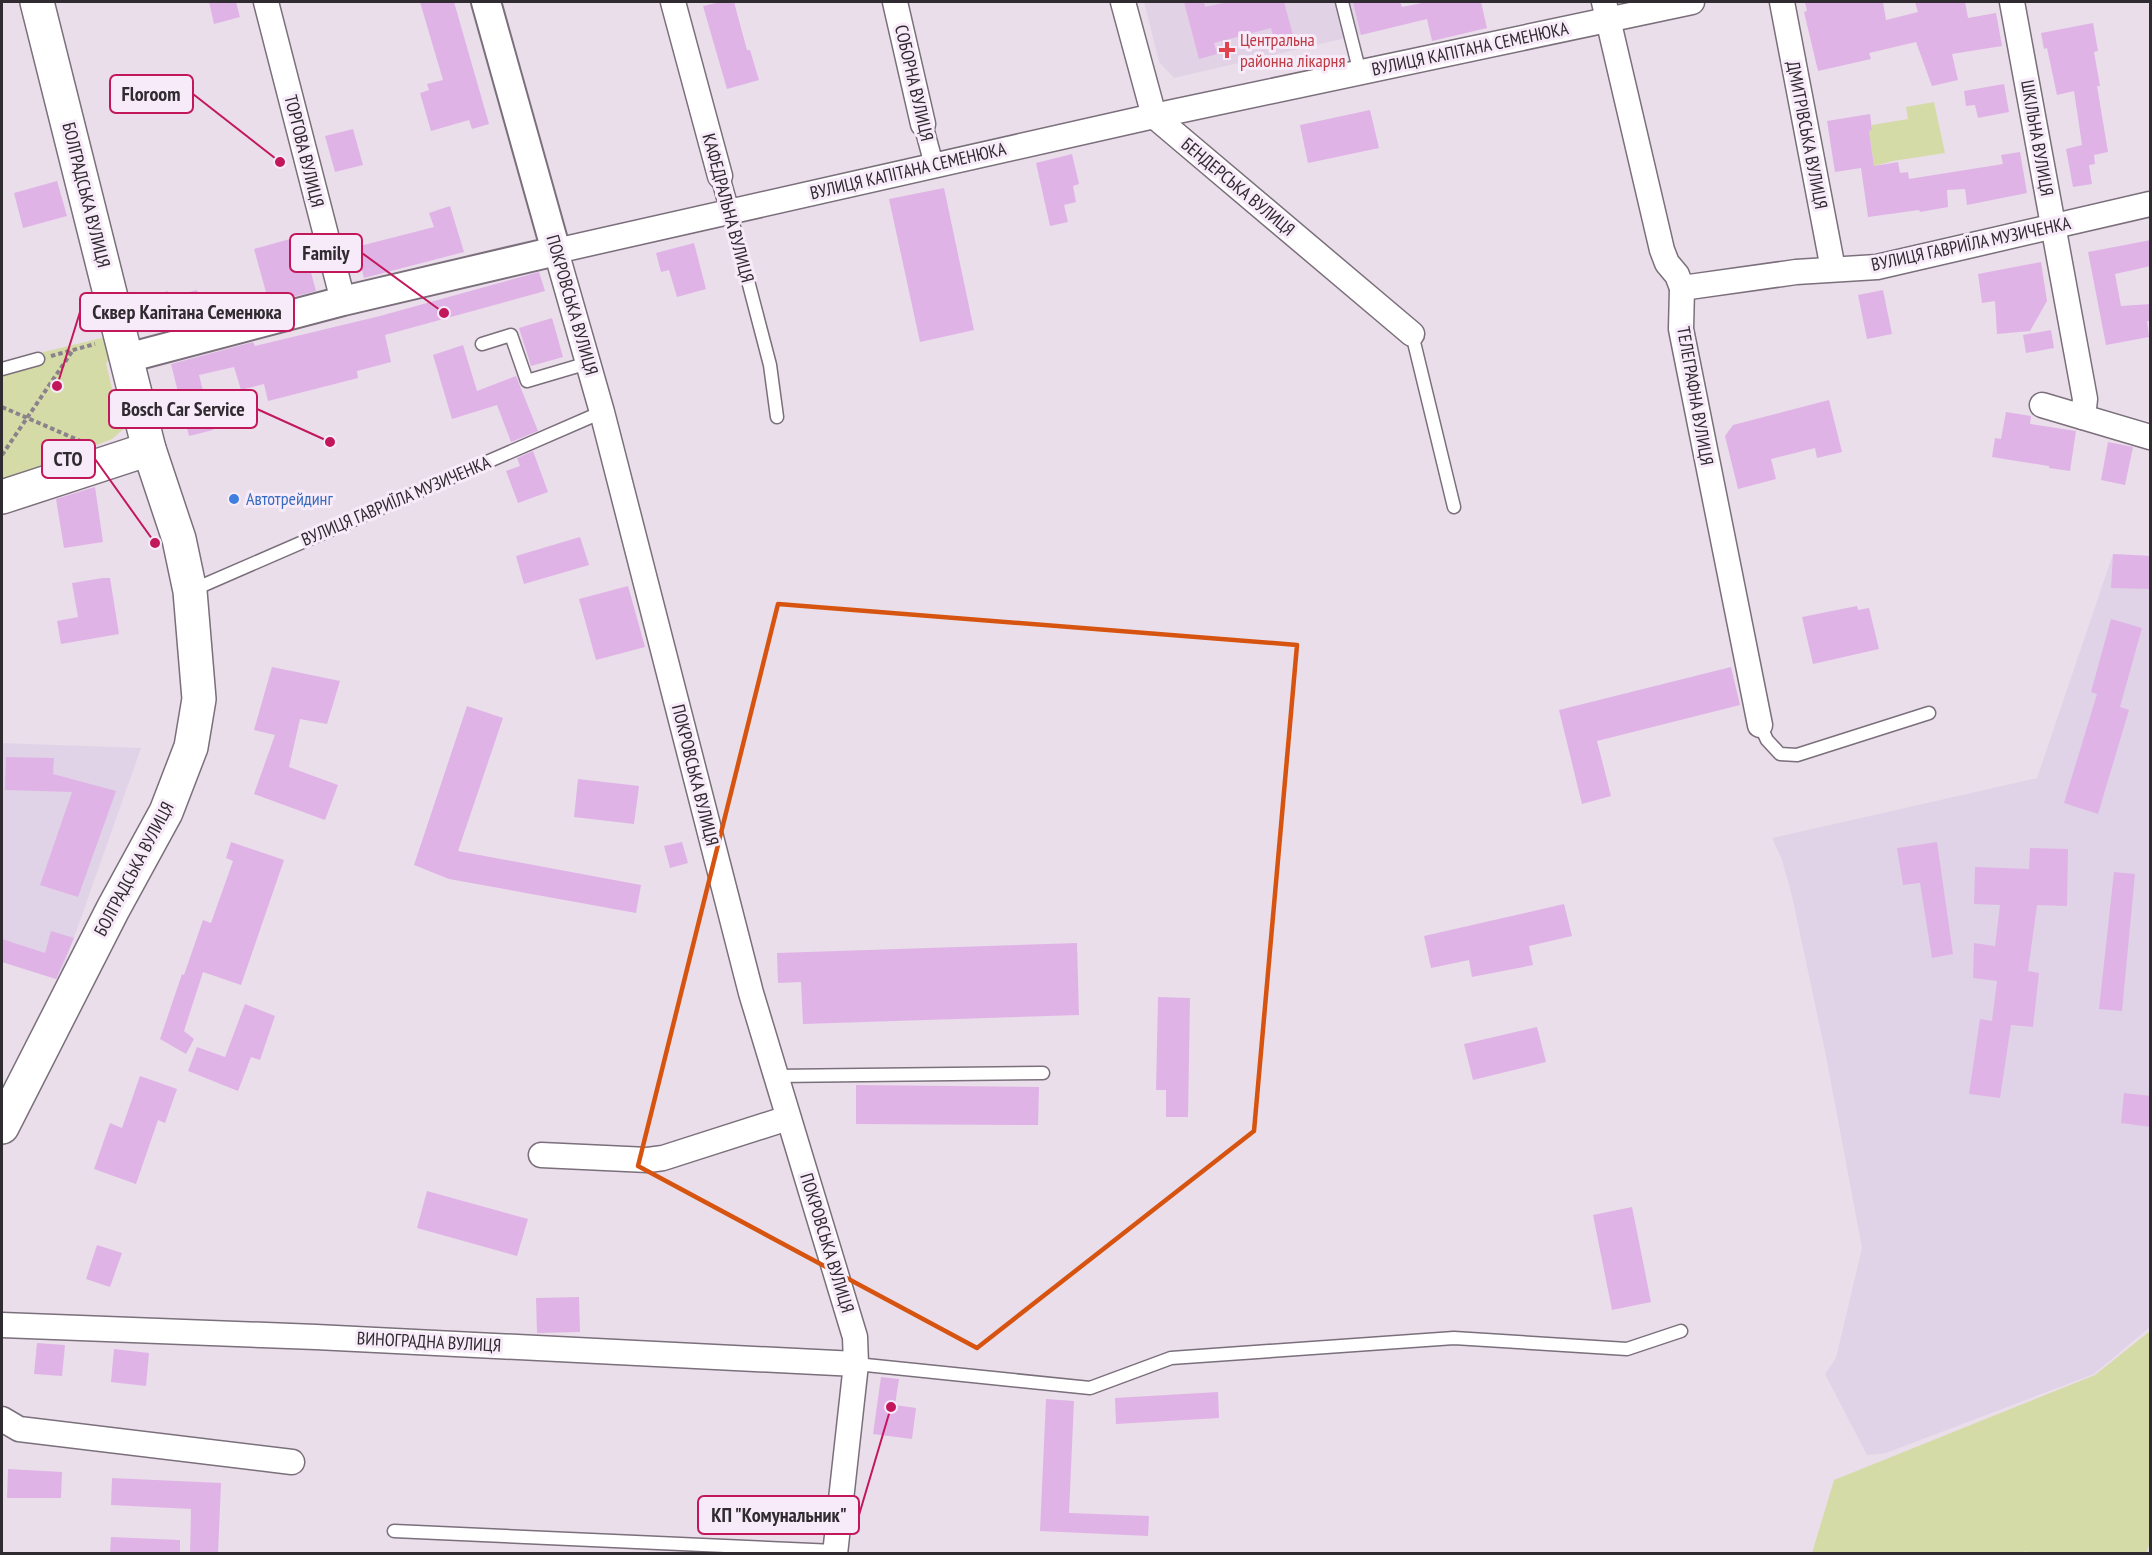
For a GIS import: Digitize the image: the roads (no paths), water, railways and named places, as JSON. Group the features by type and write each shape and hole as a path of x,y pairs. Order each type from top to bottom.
{"main road":[{"name":"БОЛГРАДСЬКА ВУЛИЦЯ","path":"2,1127 113,909 166,812 190,747 199,699 190,591 179,539 114,350 37,2"},
{"path":"2,497 149,449"}],"street":[{"name":"ТОРГОВА ВУЛИЦЯ","path":"266,2 343,301"},
{"name":"ПОКРОВСЬКА ВУЛИЦЯ","path":"486,2 602,412 751,993 855,1337 856,1364 835,1552"},
{"name":"КАФЕДРАЛЬНА ВУЛИЦЯ","path":"673,2 729,212"},
{"name":"СОБОРНА ВУЛИЦЯ","path":"895,2 934,165"},
{"path":"1123,2 1154,116"},
{"name":"ВУЛИЦЯ КАПІТАНА СЕМЕНЮКА","path":"114,350 343,301 1154,116 1360,73 1606,10 1692,2"},
{"name":"ДМИТРІВСЬКА ВУЛИЦЯ","path":"1782,2 1833,269"},
{"name":"ШКІЛЬНА ВУЛИЦЯ","path":"2012,2 2085,399 2083,417"},
{"path":"1606,10 1662,250 1666,263 1677,275 1682,288"},
{"name":"БЕНДЕРСЬКА ВУЛИЦЯ","path":"1154,116 1412,334"},
{"name":"ВУЛИЦЯ ГАВРИЇЛА МУЗИЧЕНКА","path":"1682,288 1796,272 1877,267 2151,204"},
{"name":"ТЕЛЕГРАФНА ВУЛИЦЯ","path":"1682,288 1681,329 1760,725"},
{"path":"2042,405 2151,436"},
{"path":"541,1155 648,1160 663,1158 788,1118"},
{"name":"ВИНОГРАДНА ВУЛИЦЯ","path":"2,1325 316,1337 856,1364"},
{"path":"2,1419 19,1429 292,1462"}],"lane":[{"path":"1342,2 1360,73"},
{"name":"КАФЕДРАЛЬНА ВУЛИЦЯ","path":"729,212 770,365 777,417"},
{"path":"1412,334 1454,507"},
{"path":"482,345 511,335 527,381 588,363"},
{"path":"2,369 38,359"},
{"name":"ВУЛИЦЯ ГАВРИЇЛА МУЗИЧЕНКА","path":"190,591 602,412"},
{"path":"1760,725 1767,740 1780,753 1797,755 1929,713"},
{"path":"775,1076 1043,1073"},
{"path":"856,1364 1090,1389 1171,1358 1454,1338 1627,1349 1682,1331"},
{"path":"394,1531 835,1552"}],"place":[{"name":"Центральна районна лікарня","path":"1227,50"},
{"name":"Floroom","path":"280,162"},
{"name":"Family","path":"444,313"},
{"name":"Сквер Капітана Семенюка","path":"57,386"},
{"name":"Bosch Car Service","path":"330,442"},
{"name":"Автотрейдинг","path":"234,499"},
{"name":"СТО","path":"155,543"},
{"name":"КП \"Комунальник\"","path":"891,1407"}]}
